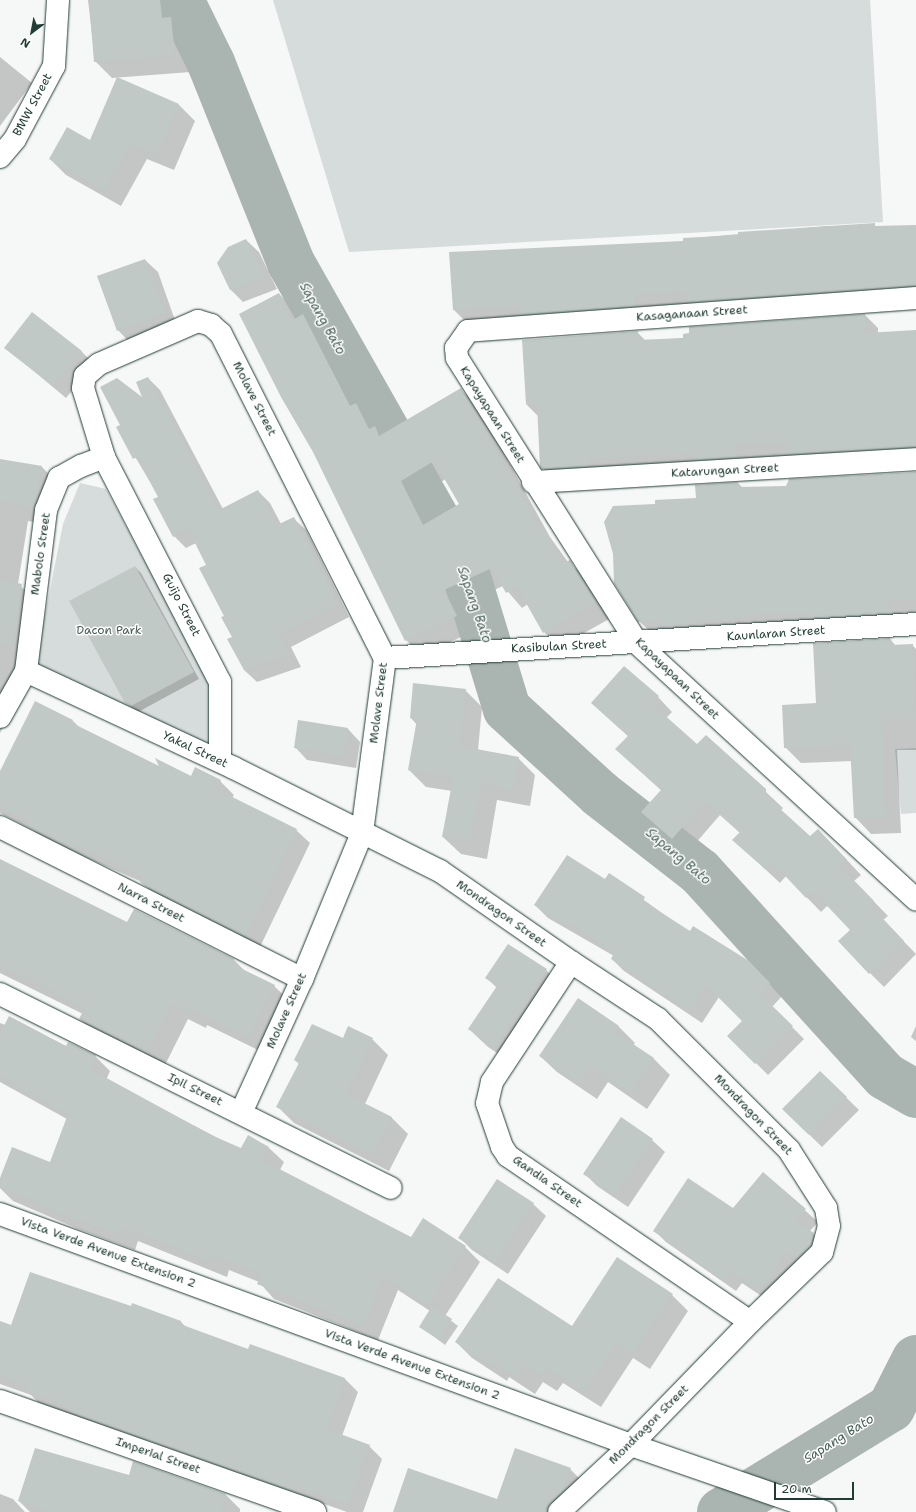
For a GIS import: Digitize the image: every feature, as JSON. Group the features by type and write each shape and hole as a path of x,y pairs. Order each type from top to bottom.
{"street":[{"name":"BMW Street","path":"0,157 7,134 54,66 58,0"},
{"name":"Kasaganaan Street","path":"468,331 916,298"},
{"name":"Molave Street","path":"104,457 83,388 85,376 99,364 198,321 211,325 221,334 385,658 362,833 302,979 241,1113"},
{"name":"Kapayapaan Street","path":"468,331 456,348 457,358 533,482 637,643 916,900"},
{"name":"Mabolo Street","path":"0,717 26,671 46,510 59,478 81,466 104,457"},
{"name":"Guijo Street","path":"104,457 220,682 220,762"},
{"name":"Katarungan Street","path":"533,482 916,459"},
{"name":"Kaunlaran Street","path":"637,643 916,624"},
{"name":"Kasibulan Street","path":"385,658 531,648 637,643"},
{"name":"Yakal Street","path":"26,671 220,762 362,833"},
{"name":"Narra Street","path":"0,827 302,979"},
{"name":"Mondragon Street","path":"362,833 440,871 571,962 658,1019 789,1150 826,1208 829,1226 822,1252 750,1322 631,1445 559,1512"},
{"name":"Gandia Street","path":"571,962 492,1082 487,1103 502,1147 508,1156 750,1322"},
{"name":"Ipil Street","path":"0,994 390,1188"},
{"name":"Vista Verde Avenue Extension 2","path":"0,1214 631,1445 825,1512"},
{"name":"Imperial Street","path":"0,1401 315,1512"}],"green space":[{"path":"273,0 870,0 883,222 349,252"},
{"name":"Dacon Park","path":"80,483 106,489 206,676 211,693 211,748 34,670 63,524"},
{"path":"916,748 916,813 901,814 895,749"}],"building":[{"path":"89,0 160,0 162,18 171,17 175,55 94,62"},
{"path":"117,77 179,104 157,155 131,144 104,191 49,159 67,127 90,140"},
{"path":"875,223 875,226 916,225 916,286 687,302 686,292 635,295 636,306 520,315 520,306 453,310 449,252 683,241 683,238 738,235 738,232"},
{"path":"246,239 265,277 230,290 217,263 228,247"},
{"path":"145,259 165,313 117,331 97,276"},
{"path":"279,293 293,320 303,314 350,406 356,403 369,429 375,426 379,436 461,388 535,520 544,533 544,530 564,563 570,560 596,602 543,633 517,587 506,593 492,568 444,590 457,616 405,641 313,452 281,397 239,314","holes":["434,461 459,504 423,525 401,481"]},
{"path":"32,312 82,351 53,386 4,348"},
{"path":"865,314 866,333 916,330 916,447 787,454 787,443 736,445 737,457 694,460 693,454 639,456 588,459 589,466 542,469 540,467 537,404 526,404 522,340 638,331 638,340 683,338 683,334 689,333 689,327"},
{"path":"148,377 219,510 258,490 277,525 294,517 311,550 337,604 279,634 290,655 244,670 227,639 232,637 221,617 224,616 199,568 206,565 188,529 173,537 153,499 158,497 137,457 133,459 116,427 120,425 100,387 117,378 142,397 136,382"},
{"path":"0,459 42,466 34,507 0,501"},
{"path":"916,472 916,599 889,600 889,613 812,618 812,613 747,615 747,618 701,620 701,624 661,625 660,620 638,622 614,583 613,554 604,522 613,506 655,504 655,500 696,498 695,485 738,482 739,487 786,486 789,479"},
{"path":"135,566 194,672 131,706 125,703 69,601"},
{"path":"0,580 22,584 12,645 0,644"},
{"path":"890,638 891,645 913,644 916,719 881,720 885,817 854,818 850,745 784,748 782,705 816,703 813,643"},
{"path":"624,666 659,696 652,704 697,744 706,735 766,789 766,796 810,836 818,829 847,860 840,866 874,901 870,905 904,941 869,974 838,941 850,930 813,891 806,898 772,862 765,869 732,840 740,832 705,802 672,839 641,812 661,790 615,749 628,736 591,703"},
{"path":"413,683 466,689 460,746 519,757 513,790 481,783 470,842 442,837 453,778 408,770 417,719 410,718"},
{"path":"35,701 73,720 72,723 159,766 155,758 191,776 195,767 221,780 216,789 297,829 245,937 145,886 140,882 143,876 77,846 76,848 27,825 29,821 0,807 0,771"},
{"path":"298,720 348,728 344,756 294,748"},
{"path":"567,855 605,879 609,873 645,897 643,901 690,931 693,926 749,961 770,983 760,994 793,1026 755,1064 727,1036 742,1021 706,985 690,1011 611,959 614,953 570,924 568,927 534,905"},
{"path":"0,859 127,922 134,909 234,959 232,964 275,985 249,1038 190,1009 189,1012 171,1003 147,1051 79,1019 85,1007 0,965"},
{"path":"508,944 547,969 495,1046 468,1029 497,986 485,978"},
{"path":"578,998 619,1026 615,1032 654,1058 631,1093 591,1066 580,1083 539,1056"},
{"path":"9,1016 66,1046 68,1042 96,1055 90,1069 213,1136 241,1148 248,1135 269,1147 262,1160 411,1237 423,1218 466,1246 428,1306 383,1276 363,1326 257,1284 261,1274 215,1256 212,1263 123,1227 120,1235 34,1204 35,1201 0,1187 0,1178 12,1147 50,1162 68,1114 0,1075 0,1034"},
{"path":"312,1024 343,1038 348,1026 373,1038 346,1094 392,1117 373,1156 276,1107 299,1063 294,1060"},
{"path":"820,1071 847,1097 809,1135 782,1109"},
{"path":"621,1117 653,1139 615,1195 583,1174"},
{"path":"763,1172 806,1209 796,1221 814,1233 811,1245 797,1259 786,1252 760,1291 729,1271 723,1280 653,1231 688,1178 733,1208"},
{"path":"497,1179 534,1203 495,1262 458,1238"},
{"path":"617,1257 673,1294 633,1354 617,1343 584,1392 546,1367 541,1376 526,1366 518,1379 493,1362 490,1365 455,1342 498,1278 572,1326"},
{"path":"30,1272 131,1306 132,1303 181,1321 180,1324 248,1349 250,1344 345,1378 327,1429 370,1445 348,1505 296,1486 294,1491 71,1412 72,1408 26,1391 28,1386 0,1376 0,1321 11,1325"},
{"path":"432,1306 452,1319 439,1340 419,1327"},
{"path":"35,1448 129,1475 133,1461 226,1494 221,1512 51,1512 18,1501"},
{"path":"515,1448 571,1468 562,1492 556,1498 551,1496 546,1512 393,1512 408,1468 497,1499"}],"waterway":[{"name":"Sapang Bato","path":"180,0 211,63 291,263 465,571 507,709 600,794 700,872 885,1076 916,1094"},
{"name":"Sapang Bato","path":"721,1512 891,1408 916,1359"}]}
